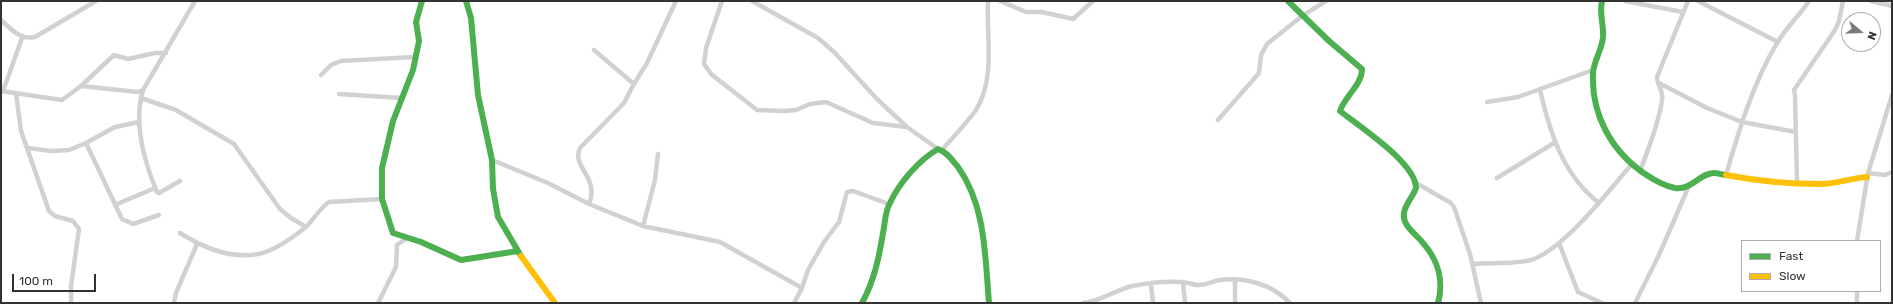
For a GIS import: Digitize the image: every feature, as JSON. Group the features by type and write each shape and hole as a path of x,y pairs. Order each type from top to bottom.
{"street":[{"path":"1,20 22,38 35,37 96,1"},
{"path":"180,181 159,193 155,188 142,143 139,122 141,98 144,90 195,1"},
{"path":"422,1 416,22 419,41 410,80 402,98 386,145 382,168 382,199 390,228 394,232 407,238 421,242 451,257 461,260 518,251"},
{"path":"466,1 471,18 478,95 492,160 493,189 498,217 518,251 555,303"},
{"path":"589,204 592,188 589,177 579,161 578,153 580,148 624,103 647,63 676,1"},
{"path":"722,1 706,48 704,64 711,74 757,110 796,110 810,104 826,102 873,123 908,127"},
{"path":"752,1 818,38 834,52 877,99 908,127 940,150 965,175 974,198 981,227 989,303"},
{"path":"862,303 871,287 878,262 889,204 906,179 927,155 940,150 976,109 985,89 989,49 988,1"},
{"path":"1000,1 1026,12 1042,12 1073,19 1092,1"},
{"path":"1288,1 1302,16 1362,69 1362,77 1345,99 1340,111 1404,162 1416,183 1450,203 1454,207 1473,264 1481,303"},
{"path":"1218,120 1260,74 1261,54 1264,48 1302,16 1326,1"},
{"path":"1602,1 1600,13 1603,35 1593,70 1594,90 1598,114 1614,147 1631,165 1660,184 1670,187 1688,188"},
{"path":"1625,1 1683,12"},
{"path":"1640,172 1662,101 1661,88 1657,77 1688,1"},
{"path":"1698,1 1778,42"},
{"path":"1726,175 1742,122 1770,56 1778,42 1809,1"},
{"path":"1796,181 1794,90 1835,30 1839,21 1843,1"},
{"path":"1871,1 1892,6"},
{"path":"22,38 2,91 62,100 81,86 114,55 128,59 155,53 166,53"},
{"path":"594,50 634,84"},
{"path":"321,75 332,65 341,61 415,57"},
{"path":"1487,102 1518,97 1593,70"},
{"path":"1658,82 1708,108 1742,122 1796,132"},
{"path":"81,86 138,92 144,90"},
{"path":"1540,90 1554,143 1570,172 1599,203"},
{"path":"16,93 18,120 49,211 55,216 73,221 79,229 71,286 71,303"},
{"path":"339,94 402,98"},
{"path":"1857,240 1868,175 1892,95"},
{"path":"141,98 176,110 234,144 280,209 306,227"},
{"path":"28,148 52,151 69,150 86,143 115,127 139,122"},
{"path":"86,143 122,219 133,224 159,215"},
{"path":"1497,178 1554,143"},
{"path":"643,226 653,186 658,154"},
{"path":"492,160 548,183 589,204 643,226 720,242 802,288"},
{"path":"1473,264 1512,263 1533,260 1559,243 1599,203 1631,165"},
{"path":"1635,303 1659,255 1688,188 1708,174 1726,175 1750,180 1796,181 1823,184 1868,175 1885,175 1892,172"},
{"path":"1416,183 1414,192 1407,203 1404,217 1408,226 1425,244 1435,263 1441,284 1438,303"},
{"path":"116,205 155,188"},
{"path":"794,303 802,288 808,270 824,242 839,222 846,192 853,191 889,204"},
{"path":"180,233 197,244 217,251 238,254 258,254 274,249 306,227 329,202 382,199"},
{"path":"378,303 396,267 397,245 407,238"},
{"path":"1559,243 1578,292 1602,303"},
{"path":"174,303 176,293 197,244"},
{"path":"1235,279 1235,303"},
{"path":"1083,303 1091,303 1131,287 1183,282 1201,285 1219,280 1235,279 1262,284 1273,289 1290,303"},
{"path":"1183,282 1186,303"},
{"path":"1151,284 1153,303"},
{"path":"1857,292 1858,303"}],"traffic: fast":[{"path":"422,1 416,22 419,41 413,70 393,121 382,168 382,199 393,233 421,242 461,260 518,251"},
{"path":"466,1 471,18 478,95 492,160 493,189 498,217 521,256"},
{"path":"1288,1 1329,41 1362,69 1359,80 1340,111 1386,146 1407,168 1414,178 1416,188 1406,207 1404,218 1410,230 1433,256 1440,279 1440,295 1438,303"},
{"path":"1602,1 1601,10 1603,37 1593,73 1593,88 1600,117 1613,143 1633,165 1645,174 1671,187 1681,188 1709,174 1716,173 1726,175"},
{"path":"862,303 876,269 888,206 910,173 924,159 938,149 947,154 958,167 974,198 979,215 985,250 989,303"}],"traffic: slow":[{"path":"1726,175 1785,183 1809,184 1827,184 1867,177"},
{"path":"521,256 555,303"}]}
